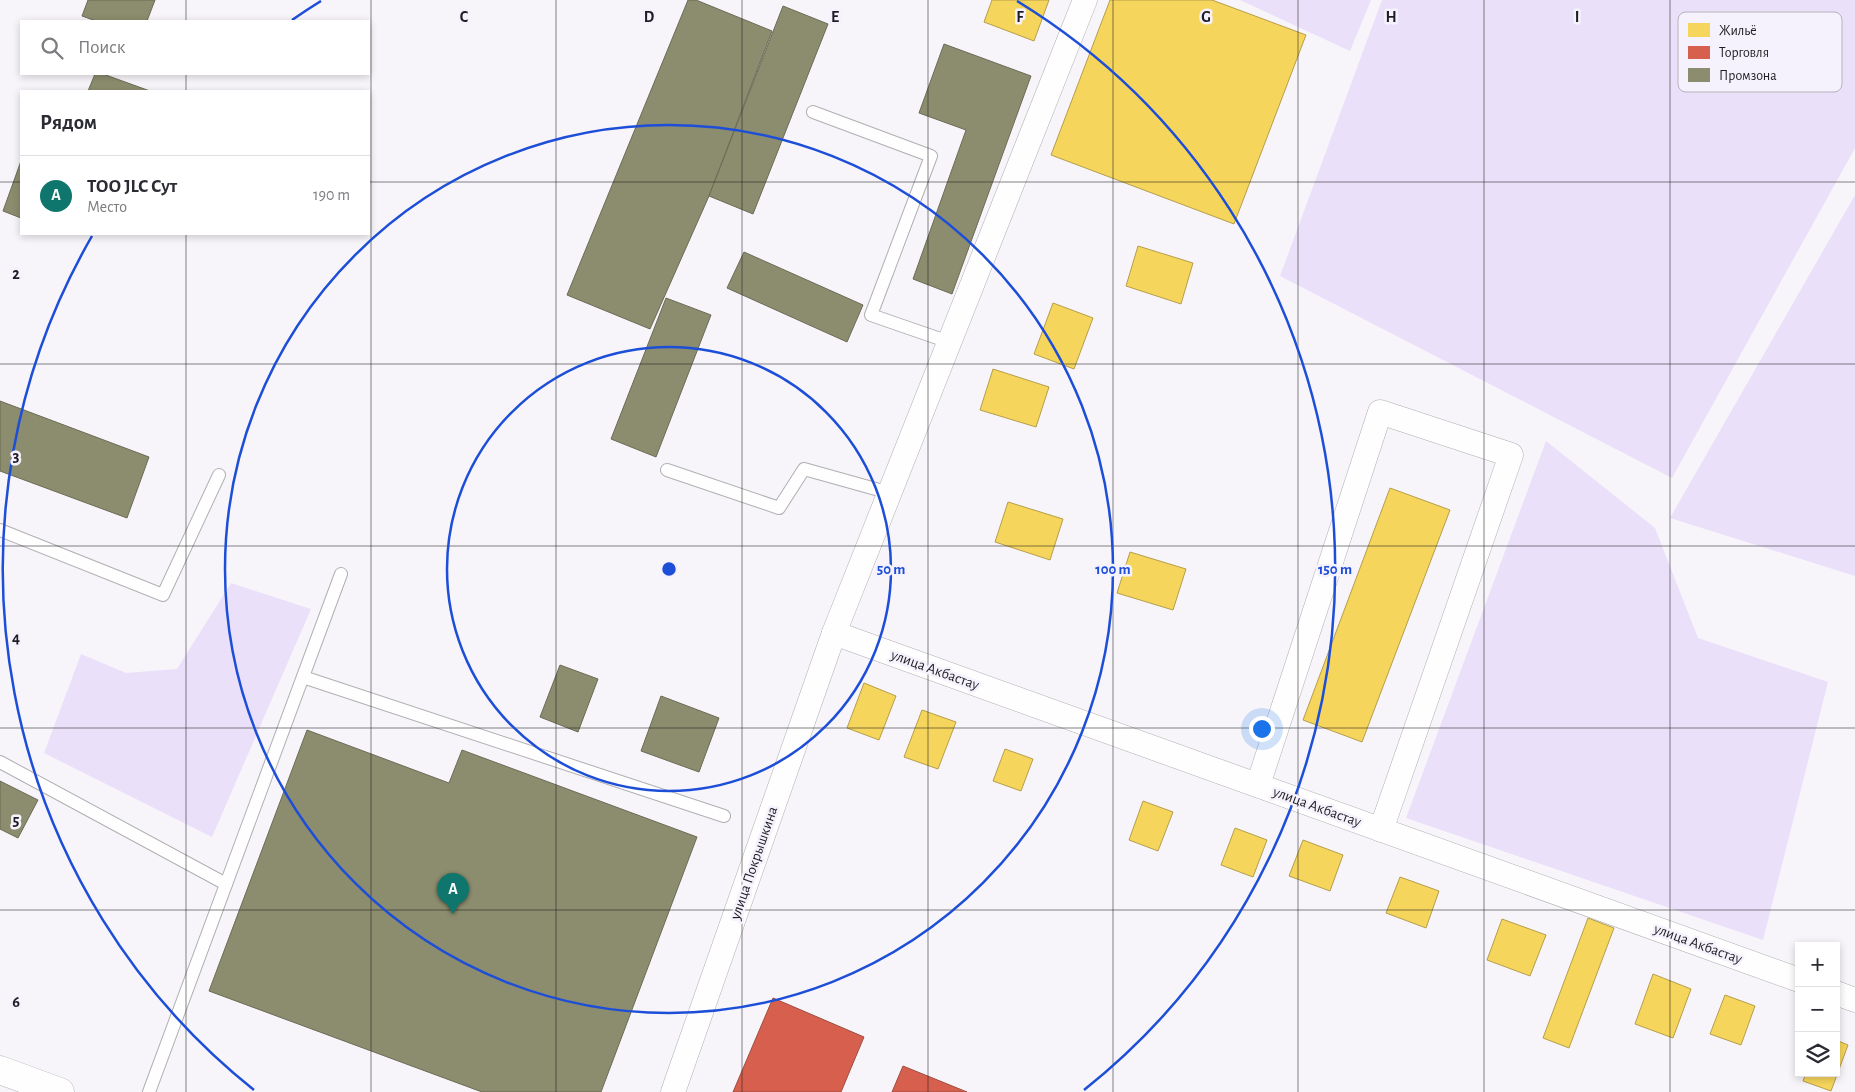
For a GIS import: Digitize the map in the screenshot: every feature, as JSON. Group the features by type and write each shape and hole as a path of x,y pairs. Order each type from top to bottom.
{"street":[{"name":"улица Покрышкина","path":"674,1092 834,633 1085,0"},
{"path":"1258,786 1380,412 1510,455 1381,830"},
{"name":"улица Акбастау","path":"834,633 1795,979"},
{"path":"1840,994 1855,1000"},
{"path":"0,1070 60,1092"}],"lane":[{"path":"813,112 931,156 871,315 949,342"},
{"path":"667,470 779,508 804,469 890,493"},
{"path":"0,530 163,594 219,475"},
{"path":"149,1092 340,574"},
{"path":"303,677 724,816"},
{"path":"0,762 226,884"}],"shaded area":[{"path":"1240,0 1371,0 1350,51"},
{"path":"1382,0 1855,0 1855,148 1672,478 1280,276"},
{"path":"1855,195 1855,576 1670,518"},
{"path":"1546,441 1655,528 1698,638 1828,682 1763,940 1406,818"},
{"path":"231,583 311,609 212,837 44,753 81,654 126,673 177,669"}],"building: Жильё":[{"path":"992,0 1049,0 1034,41 984,22"},
{"path":"1110,0 1212,0 1306,35 1234,224 1051,155"},
{"path":"1138,246 1193,263 1181,304 1126,286"},
{"path":"1053,303 1093,318 1074,369 1034,354"},
{"path":"993,369 1049,387 1036,427 980,410"},
{"path":"1390,488 1450,510 1362,742 1303,720"},
{"path":"1008,502 1063,519 1050,560 995,542"},
{"path":"1130,552 1186,569 1173,610 1117,593"},
{"path":"864,683 896,696 879,740 847,728"},
{"path":"922,710 956,722 938,769 904,757"},
{"path":"1005,749 1033,759 1021,791 993,781"},
{"path":"1143,801 1173,812 1158,851 1129,840"},
{"path":"1235,828 1267,840 1253,877 1221,865"},
{"path":"1303,840 1343,855 1330,891 1289,876"},
{"path":"1400,877 1439,891 1426,928 1386,913"},
{"path":"1588,918 1614,928 1569,1048 1543,1038"},
{"path":"1502,919 1546,935 1530,976 1487,960"},
{"path":"1653,974 1691,989 1673,1038 1635,1024"},
{"path":"1725,995 1755,1006 1741,1045 1710,1034"},
{"path":"1840,1042 1848,1045 1840,1067"},
{"path":"1804,1077 1836,1077 1831,1091 1803,1081"}],"building: Торговля":[{"path":"773,998 864,1037 841,1092 733,1092"},
{"path":"903,1066 967,1092 892,1092"}],"building: Промзона":[{"path":"88,0 155,0 147,20 93,20 82,16"},
{"path":"688,0 696,0 772,31 709,196 650,329 567,295"},
{"path":"783,6 828,24 753,214 709,196"},
{"path":"944,44 1031,76 952,294 913,279 966,130 919,113"},
{"path":"95,75 106,75 147,90 88,90"},
{"path":"20,164 20,218 3,211"},
{"path":"744,252 863,305 847,342 727,288"},
{"path":"666,298 711,315 656,457 611,439"},
{"path":"0,401 149,457 127,518 0,471"},
{"path":"560,665 598,679 578,732 540,717"},
{"path":"661,696 719,718 699,772 641,751"},
{"path":"307,730 449,783 462,750 697,837 601,1092 482,1092 209,991"},
{"path":"0,781 38,800 18,838 0,829"}],"place":[{"name":"ТОО JLC Сут","path":"453,914"}]}
